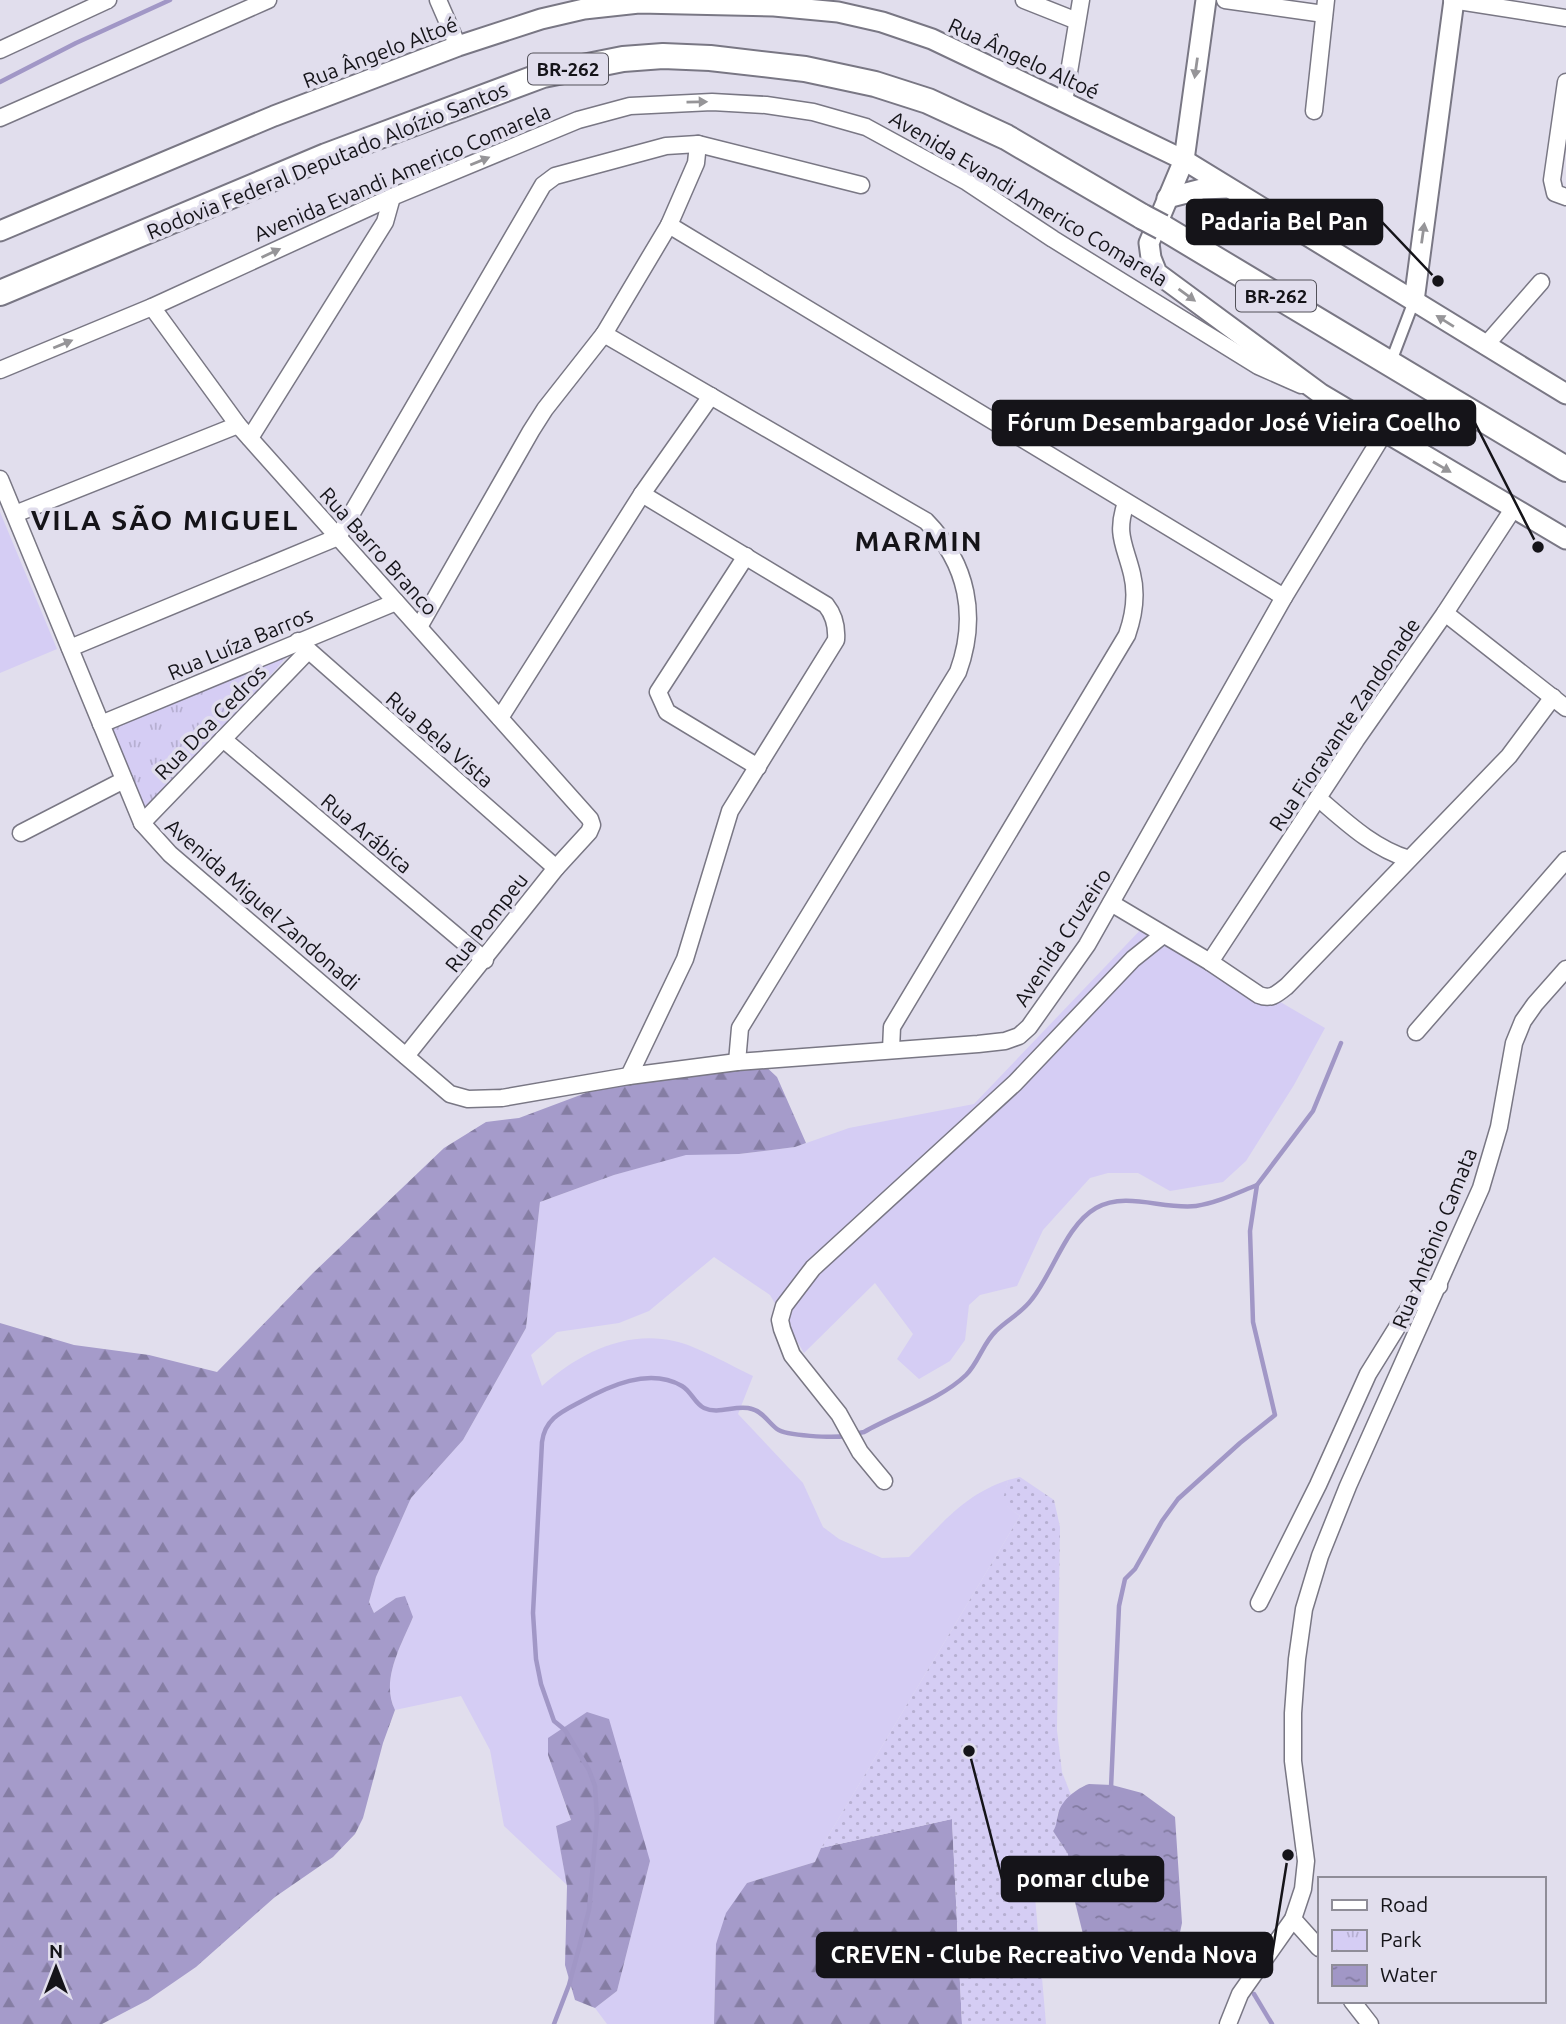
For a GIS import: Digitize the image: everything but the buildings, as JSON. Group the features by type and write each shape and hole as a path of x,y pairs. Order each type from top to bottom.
{"highway":[{"name":"Rodovia Federal Deputado Aloízio Santos","path":"0,293 326,156 544,75 623,59 663,56 710,58 805,69 888,88 928,101 1006,137 1151,229 1390,364 1566,469"}],"street":[{"path":"0,50 108,0"},
{"path":"0,118 268,0"},
{"path":"438,0 458,46"},
{"path":"1024,0 1077,21"},
{"path":"1064,102 1080,0"},
{"path":"1206,0 1184,160 1151,229 1151,258 1157,273 1321,394"},
{"path":"1226,0 1325,7 1314,111"},
{"path":"1390,364 1414,301 1453,0 1566,18"},
{"name":"Rua Ângelo Altoé","path":"0,231 274,116 458,46 541,19 583,9 639,3 838,6 932,40 1184,160 1566,394"},
{"path":"1566,82 1552,188 1555,193 1566,197"},
{"name":"Avenida Evandi Americo Comarela","path":"0,370 152,307 392,197 578,120 630,106 712,102 766,105 813,112 866,127 956,176 1258,366 1321,394 1566,539"},
{"path":"70,648 338,537 543,185 555,176 654,150 698,144 860,185"},
{"path":"419,627 545,408 604,334 669,225 696,163 698,144"},
{"path":"1149,144 1161,161 1169,192"},
{"path":"1169,192 1229,188"},
{"path":"250,438 384,222 392,197"},
{"path":"669,225 1284,597"},
{"path":"1485,346 1541,282"},
{"name":"Rua Barro Branco","path":"152,307 238,425 587,814"},
{"path":"604,334 926,521 945,542 964,581 969,611 967,642 958,672 740,1028 737,1062"},
{"path":"500,718 642,495 711,396"},
{"path":"15,514 238,425"},
{"name":"Avenida Cruzeiro","path":"450,1094 468,1099 502,1098 629,1076 737,1062 1005,1041 1019,1036 1034,1021 1087,945 1284,597 1384,433"},
{"name":"Avenida Miguel Zandonadi","path":"0,479 142,823 170,855 450,1094"},
{"path":"629,1076 685,959 730,811 836,640 833,616 826,605 642,495"},
{"path":"891,1050 892,1027 1127,635 1135,599 1132,575 1120,534 1126,503"},
{"name":"Rua Fioravante Zandonade","path":"1210,962 1513,509"},
{"path":"746,556 658,692 667,712 758,767"},
{"name":"Rua Luíza Barros","path":"101,724 303,646 396,602"},
{"path":"1445,613 1566,708"},
{"name":"Rua Doa Cedros","path":"142,823 223,739 303,646"},
{"name":"Rua Bela Vista","path":"303,646 556,868"},
{"path":"1111,903 1210,962 1259,995 1266,998 1275,996 1509,756 1553,697"},
{"name":"Rua Arábica","path":"223,739 485,960"},
{"path":"21,833 124,780"},
{"path":"1318,798 1357,831 1391,854 1409,859"},
{"name":"Rua Pompeu","path":"406,1056 556,868 589,832 592,825 587,814"},
{"path":"1391,854 1395,873"},
{"path":"1416,1032 1566,860"},
{"path":"884,1481 860,1452 847,1427 792,1355 780,1320 784,1306 813,1268 1015,1083 1133,959 1163,935"},
{"name":"Rua Antônio Camata","path":"1228,2024 1240,1994 1293,1919 1303,1889 1306,1861 1293,1761 1297,1659 1304,1609 1320,1556 1348,1486 1481,1188 1492,1154 1514,1043 1523,1021 1566,969"},
{"path":"1259,1603 1318,1485 1368,1374 1409,1308 1429,1289 1439,1286"},
{"path":"1293,1919 1318,1947"},
{"path":"1354,2003 1370,2024"}],"green space":[{"path":"0,512 57,649 0,673"},
{"path":"299,643 142,821 103,725"},
{"path":"1146,924 1325,1028 1294,1085 1246,1161 1223,1182 1170,1191 1138,1173 1108,1173 1090,1178 1043,1230 1017,1286 980,1295 969,1305 965,1340 950,1361 919,1379 897,1359 913,1334 875,1283 804,1353 770,1295 714,1257 649,1311 619,1323 557,1332 531,1355 542,1386 571,1364 603,1347 656,1338 683,1343 753,1376 738,1414 803,1483 823,1527 839,1539 882,1558 909,1557 965,1503 992,1486 1008,1480 1003,1503 1020,1516 815,1862 747,1883 716,1944 714,2024 607,2024 595,2008 617,1991 650,1861 548,1755 571,1821 556,1826 567,1885 504,1826 490,1750 461,1696 395,1710 391,1698 391,1675 413,1617 396,1598 374,1613 369,1602 376,1577 411,1498 463,1440 526,1328 540,1202 614,1175 686,1154 739,1154 795,1147 849,1128 974,1104"},
{"path":"761,1062 777,1077 806,1143 795,1147 739,1154 686,1155 614,1175 540,1202 526,1328 463,1440 411,1498 376,1577 369,1602 374,1613 396,1598 405,1596 413,1617 394,1662 390,1687 395,1710 383,1743 363,1818 355,1834 333,1857 275,1897 196,1967 148,2000 102,2024 0,2024 0,1323 74,1345 149,1355 217,1372 313,1273 444,1148 486,1122 519,1118 607,1085"},
{"path":"1020,1477 1054,1500 1060,1527 1057,1730 1062,1772 1071,1795 1058,1812 1053,1831 1068,1854 1070,1877 1034,1885 1046,2024 962,2024 952,1819 821,1848 1020,1516 1002,1503 1008,1480"},
{"path":"587,1712 609,1719 650,1861 617,1991 595,2008 575,2000 565,1965 567,1886 556,1826 571,1820 548,1755 548,1738"},
{"path":"952,1819 962,2024 714,2024 716,1944 726,1913 747,1883 815,1862 821,1848"}],"water":[{"path":"1089,1784 1112,1785 1142,1793 1175,1817 1182,1923 1179,1937 1168,1945 1098,1953 1087,1950 1070,1882 1068,1854 1053,1831 1059,1810 1066,1800"}],"waterway":[{"path":"0,82 76,43 170,0"},
{"path":"1111,1788 1119,1606 1125,1579 1135,1569 1162,1521 1178,1499 1275,1415 1253,1322 1250,1231 1257,1185 1313,1111 1341,1043"},
{"path":"854,1434 864,1432 930,1399 966,1375 992,1336 1032,1299 1068,1237 1085,1216 1096,1208 1120,1201 1196,1206 1257,1185"},
{"path":"554,2024 569,1985 589,1910 597,1819 595,1786 589,1770 565,1730 554,1721 541,1684 536,1659 533,1613 542,1442 547,1427 560,1413 604,1390 630,1381 656,1378 682,1386 695,1401 710,1410 752,1409 782,1431 810,1436 846,1436"},
{"path":"1254,1994 1272,2024"}],"place":[{"name":"Padaria Bel Pan","path":"1438,281"},
{"name":"Fórum Desembargador José Vieira Coelho","path":"1538,547"},
{"name":"pomar clube","path":"969,1751"},
{"name":"CREVEN - Clube Recreativo Venda Nova","path":"1288,1855"}],"district":[{"name":"VILA SÃO MIGUEL","path":"165,519"},
{"name":"MARMIN","path":"919,540"}]}
